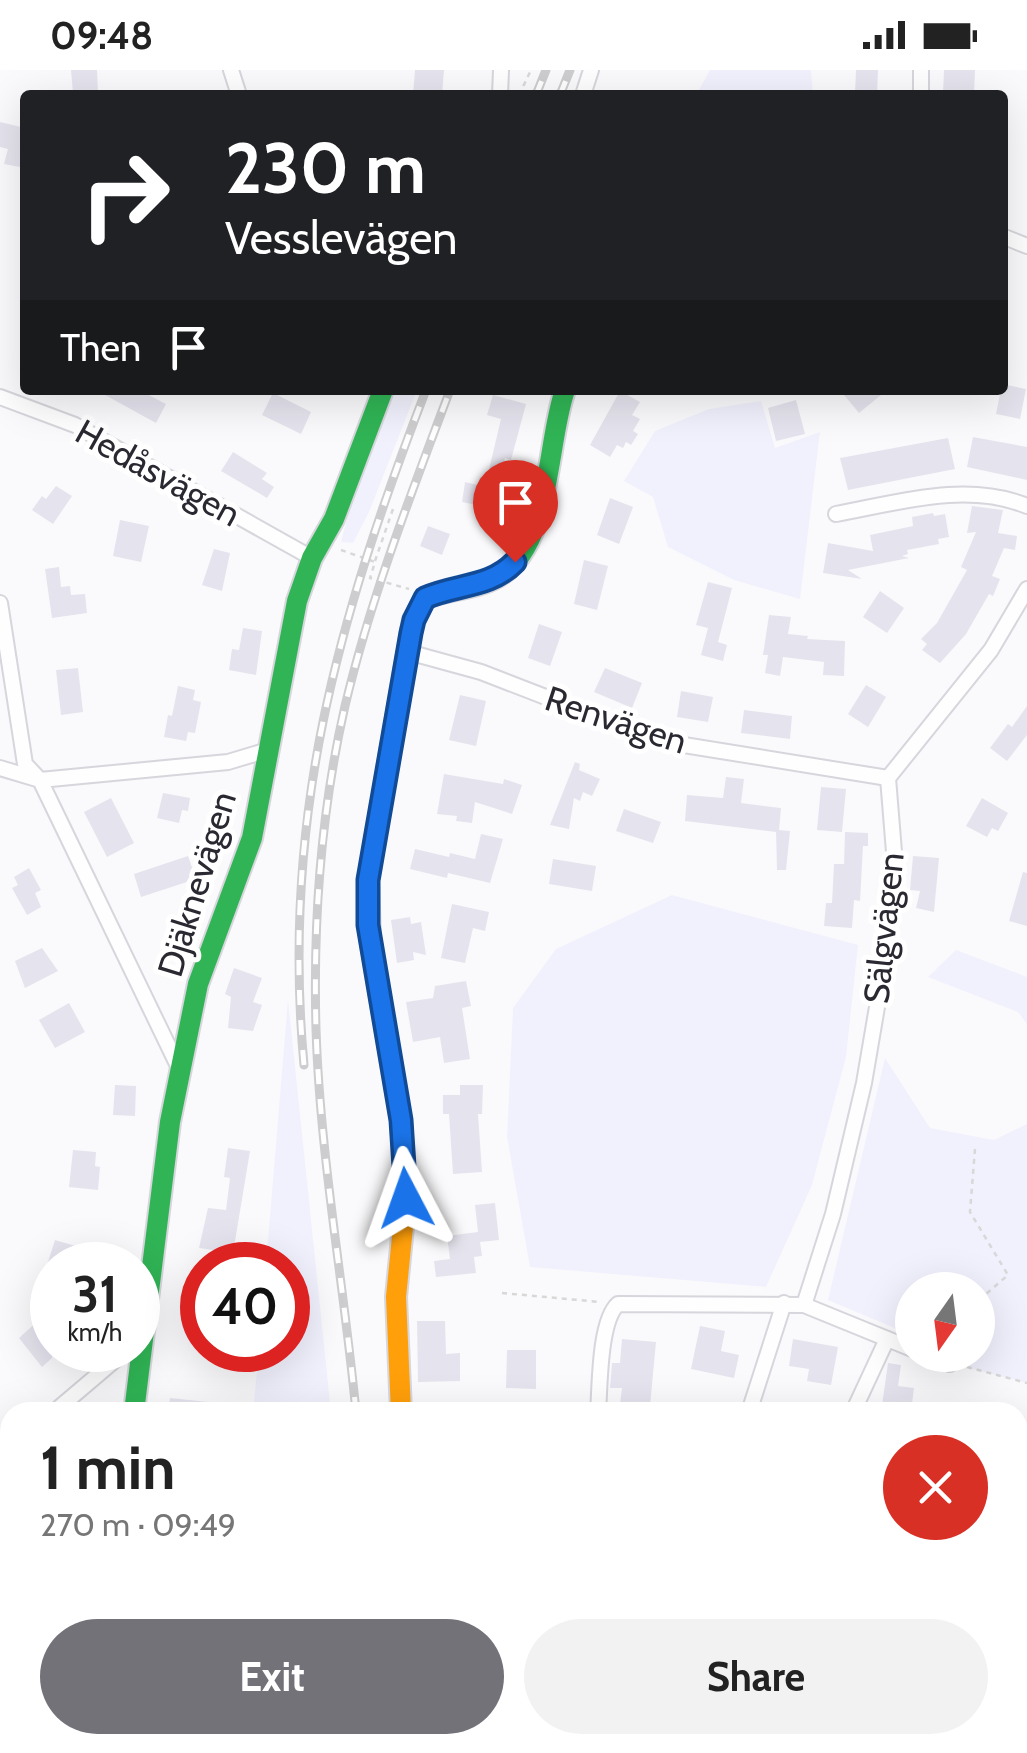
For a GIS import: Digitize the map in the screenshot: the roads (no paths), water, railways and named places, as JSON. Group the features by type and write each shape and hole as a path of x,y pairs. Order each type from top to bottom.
{"street":[{"name":"Djäknevägen","path":"151,1242 179,1068 198,984 252,838 297,601 334,519 381,395"},
{"path":"400,1402 396,1298 406,1198 401,1120 368,925 368,880 414,620 425,598 504,574 528,544 539,517 554,412 562,395"},
{"name":"Hedåsvägen","path":"5,398 75,425 317,550"},
{"path":"836,514 968,494 1027,506"},
{"path":"888,778 991,650 1026,597"},
{"path":"0,603 24,764 40,780 179,1068"},
{"name":"Renvägen","path":"408,652 480,672 659,741 888,778"},
{"path":"0,768 40,780 228,762 268,750"},
{"name":"Sälgvägen","path":"804,1305 833,1214 864,1083 884,966 895,864 888,778"},
{"path":"752,1402 784,1303"},
{"path":"599,1402 606,1332 611,1310 618,1304 804,1305 895,1342"},
{"path":"857,1402 887,1339"},
{"path":"66,1402 101,1372"},
{"name":"Djäknevägen","path":"134,1402 135,1372"}],"railway":[{"path":"538,90 546,70"},
{"path":"562,90 570,70"},
{"path":"304,1065 299,974 301,887 309,802 323,720 367,557 424,395"},
{"path":"355,1402 318,1077 315,988 320,866 330,786 355,665 448,395"}]}
